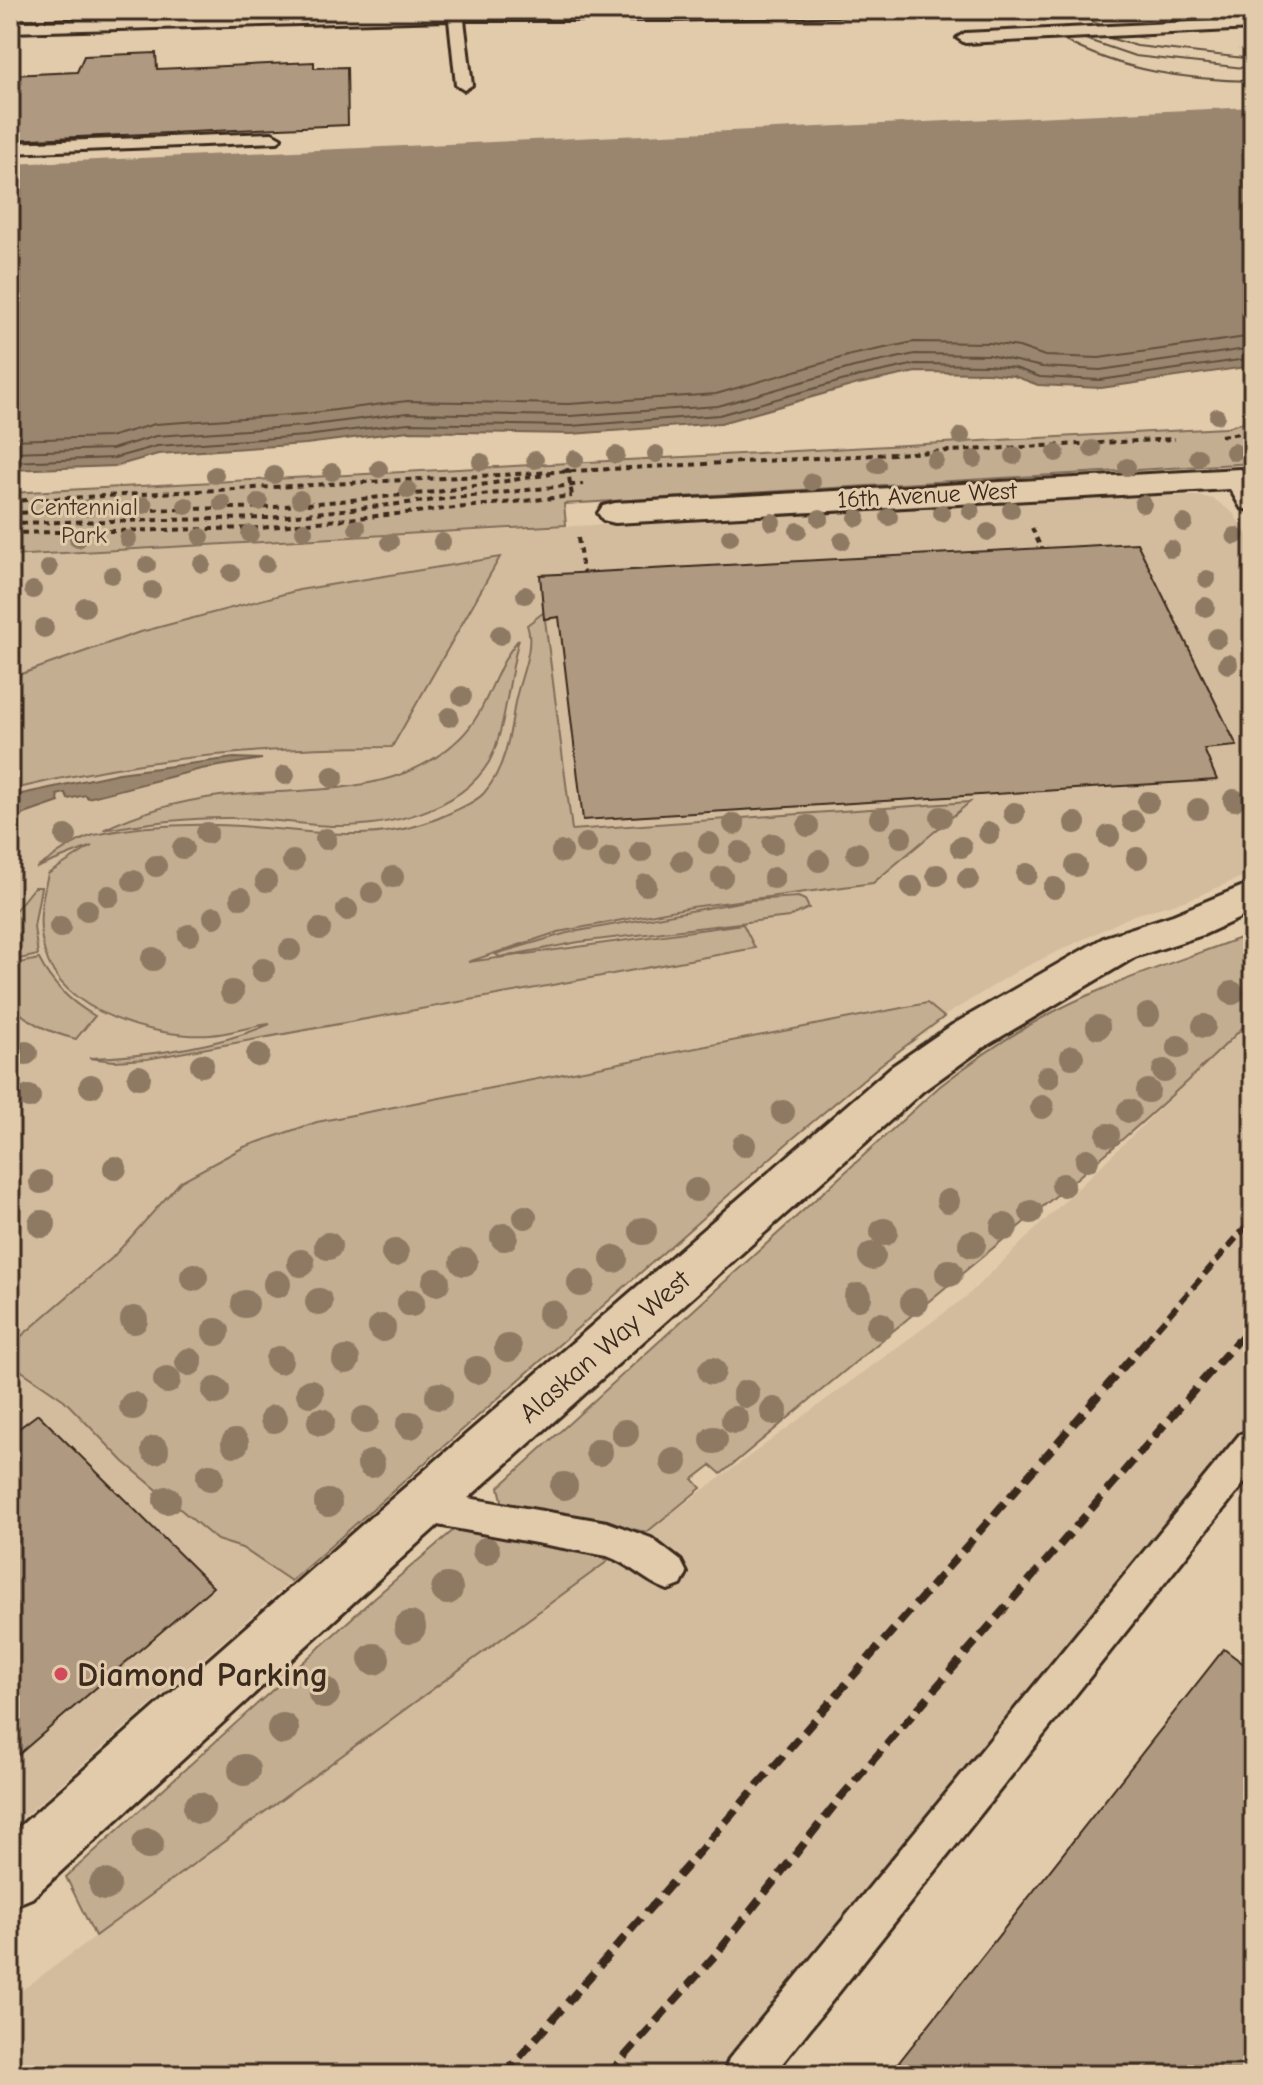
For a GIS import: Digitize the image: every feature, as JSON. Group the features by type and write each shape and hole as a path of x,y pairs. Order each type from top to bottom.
{"street":[{"name":"16th Avenue West","path":"615,513 1246,490"},
{"name":"Alaskan Way West","path":"10,1876 421,1506 907,1079 968,1036 1120,947 1188,925 1253,896"}],"lane":[{"path":"53,25 104,10"},
{"path":"10,27 493,13 845,10"},
{"path":"456,15 464,85"},
{"path":"965,38 1253,24"},
{"path":"10,148 272,138"},
{"path":"745,2075 1253,1445"},
{"path":"421,1506 607,1539 638,1550 668,1573"}],"path":[{"path":"10,501 1180,439"},
{"path":"10,513 275,507 464,488 568,470"},
{"path":"10,533 260,528 572,496"}],"shaded area":[{"path":"1160,495 1214,499 1233,513 1253,543 1253,872 1191,899 1134,915 1019,970 933,1023 791,1140 10,1829 10,556"},
{"path":"1253,1018 1253,1445 745,2075 10,2075 10,1999 967,1296"}],"green space":[{"name":"Centennial Park","path":"1253,419 1253,463 564,504 566,525 10,556 10,493 1225,428"},
{"path":"500,557 392,747 295,749 200,756 105,770 10,790 10,678 137,633 299,590"},
{"path":"544,612 572,830 970,802 873,883 692,907 558,932 468,962 743,924 755,948 147,1059 114,1061 89,1058 181,1049 227,1039 270,1024 218,1034 188,1035 138,1026 90,1006 70,992 55,974 45,953 41,923 48,874 92,846 36,868 87,837 124,830 215,825 361,834 419,825 467,805 484,793 497,774 528,655 527,625"},
{"path":"519,639 499,736 489,762 476,779 440,804 397,819 353,826 219,818 103,830 160,808 190,801 347,787 407,772 435,758 470,727"},
{"path":"34,887 41,887 34,927 38,955 10,961 10,917"},
{"path":"798,897 805,900 809,908 789,917 579,942 500,957 495,954 567,933 751,900"},
{"path":"1253,933 1253,1017 1219,1051 1079,1177 721,1474 711,1465 693,1479 701,1488 647,1532 503,1505 499,1487 940,1086 1023,1029 1077,1000"},
{"path":"39,959 63,992 95,1016 76,1039 29,1020 10,998 10,965"},
{"path":"927,1003 944,1017 879,1066 791,1140 291,1581 242,1548 217,1540 124,1462 64,1400 10,1363 10,1346 112,1258 181,1181 244,1147 317,1122"},
{"path":"456,1528 578,1548 608,1561 95,1936 66,1877 374,1598"}],"water":[{"path":"10,10 1071,10 1091,21 1136,37 1206,49 1253,51 1253,366 1101,388 1038,385 1014,376 988,373 916,372 858,384 721,423 571,434 408,431 306,444 158,454 116,466 10,470"},
{"path":"234,758 262,759 201,769 88,798 85,795 68,799 65,793 57,795 59,802 10,819 10,797 17,795 119,773"}],"pier":[{"path":"10,10 1071,10 1100,27 1138,38 1253,51 1253,107 10,164"}],"building":[{"path":"156,53 157,69 314,62 314,68 347,67 348,125 10,140 10,75 77,72 84,56"},
{"path":"1137,543 1237,746 1204,749 1217,780 583,820 559,617 544,619 540,575"},
{"name":"Diamond Parking","path":"38,1414 213,1587 10,1762 10,1435"},
{"path":"1224,1649 1253,1671 1253,2075 889,2075"}],"railway":[{"path":"1145,1342 1253,1219"},
{"path":"1237,1342 1253,1323"},
{"path":"504,2075 1147,1340"},
{"path":"608,2075 718,1952 841,1797 1238,1340"}],"place":[{"name":"Diamond Parking","path":"61,1674"}]}
